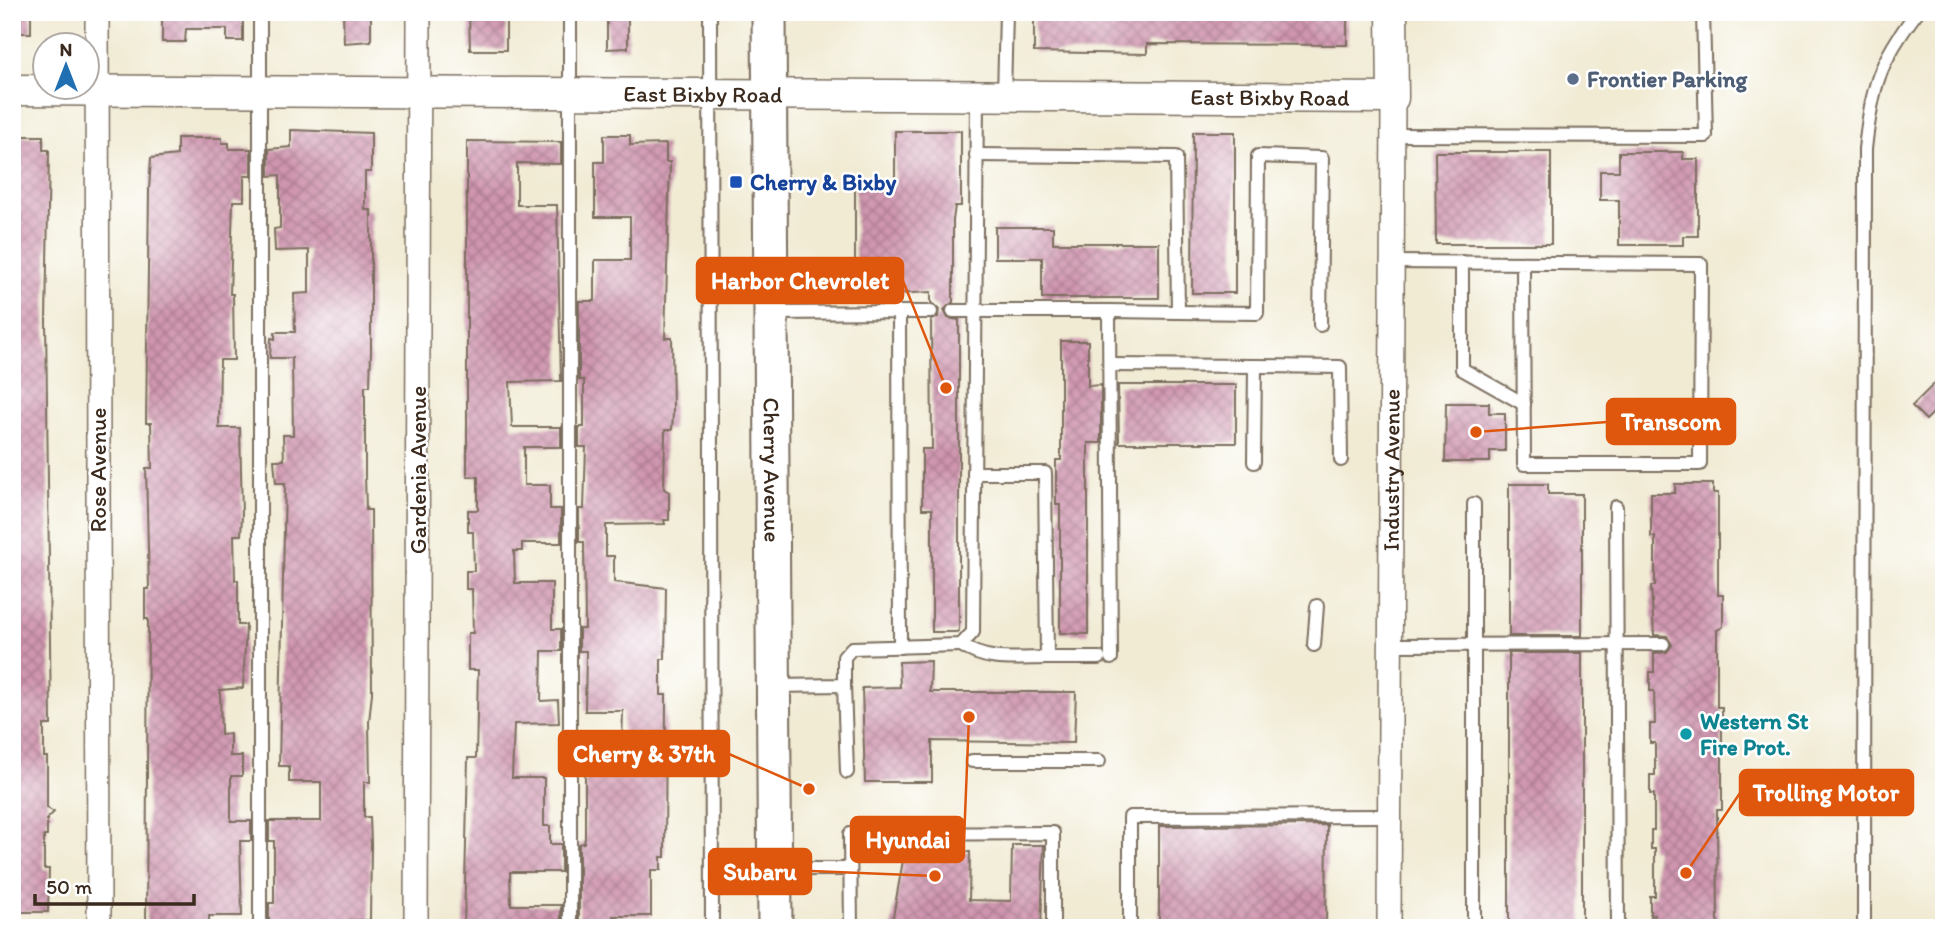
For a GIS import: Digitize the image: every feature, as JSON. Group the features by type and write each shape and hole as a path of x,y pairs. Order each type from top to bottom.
{"main road":[{"name":"Cherry Avenue","path":"769,12 775,928"}],"street":[{"name":"Rose Avenue","path":"97,12 97,32"},
{"name":"Gardenia Avenue","path":"416,928 419,12"},
{"name":"Industry Avenue","path":"1389,928 1392,12"},
{"name":"East Bixby Road","path":"12,90 32,90"},
{"name":"East Bixby Road","path":"102,91 768,92 1393,98"},
{"name":"Rose Avenue","path":"97,102 99,928"}],"lane":[{"path":"260,12 260,928"},
{"path":"570,12 570,928"},
{"path":"710,12 712,928"},
{"path":"961,645 973,632 976,155 991,96 1006,12"},
{"path":"1393,135 1706,136 1703,12"},
{"path":"1864,928 1865,149 1870,108 1880,68 1917,12"},
{"path":"976,155 1176,157 1178,312"},
{"path":"953,311 1257,313 1258,156 1322,158 1320,325"},
{"path":"1392,262 1702,264 1700,464 1524,464 1523,263"},
{"path":"1462,262 1462,369 1524,404"},
{"path":"847,772 844,657 852,648 961,645 976,655 988,658 1105,658 1109,311"},
{"path":"899,312 900,647"},
{"path":"772,313 931,312"},
{"path":"1110,365 1340,367 1340,460"},
{"path":"1254,462 1255,366"},
{"path":"974,473 1045,473 1047,658"},
{"path":"1474,504 1474,928"},
{"path":"1616,508 1618,928"},
{"path":"1314,645 1317,606"},
{"path":"1390,645 1663,644"},
{"path":"774,686 844,685"},
{"path":"972,761 1099,761"},
{"path":"1130,928 1129,817 1390,816"},
{"path":"851,928 850,834 1053,833 1053,928"},
{"path":"774,869 850,869"}],"building":[{"path":"12,12 31,12 31,33 12,33"},
{"path":"162,12 243,12 243,41 227,41 227,29 186,29 185,42 162,42"},
{"path":"343,12 371,12 371,41 344,43"},
{"path":"469,12 506,12 506,50 470,50"},
{"path":"607,12 628,12 628,48 607,49"},
{"path":"1034,12 1347,12 1347,45 1147,44 1147,54 1034,52"},
{"path":"291,130 371,133 371,172 365,172 365,210 371,210 371,350 370,386 365,386 365,475 366,510 371,510 372,693 369,722 370,782 364,782 364,817 370,817 370,920 349,920 349,925 337,928 269,928 269,903 274,903 274,841 269,841 269,821 321,821 321,782 289,782 289,766 279,766 285,483 276,483 274,460 284,460 283,435 293,435 292,358 270,358 271,338 275,339 275,332 295,332 294,294 309,293 309,250 275,251 274,229 280,228 280,175 269,176 269,149 291,147"},
{"path":"895,131 961,131 961,206 955,206 953,220 953,302 944,310 948,318 959,320 959,631 956,632 932,632 932,509 922,509 922,449 932,449 931,321 938,317 939,308 931,303 931,292 855,296 855,185 895,185"},
{"path":"1193,132 1235,132 1235,293 1192,293"},
{"path":"604,135 630,135 630,145 666,144 666,162 670,162 665,338 672,338 673,414 672,430 665,430 664,489 669,492 669,520 664,520 665,524 606,525 606,556 614,556 614,582 666,588 665,659 661,659 661,695 666,695 665,857 661,857 661,870 651,870 651,916 613,916 613,928 579,928 579,844 584,843 585,838 585,769 597,769 597,745 622,745 623,711 585,711 586,651 579,651 579,629 585,629 584,542 579,542 579,509 584,509 586,447 579,447 579,427 584,427 584,380 579,380 579,301 595,301 595,260 630,260 630,217 595,217 595,162 604,162"},
{"path":"12,136 43,136 43,150 49,150 46,321 51,725 44,725 44,757 47,757 47,808 54,812 47,819 47,836 44,836 44,869 49,869 48,912 12,912"},
{"path":"177,138 222,138 222,143 229,143 229,149 251,149 251,176 244,176 244,201 233,201 230,294 233,294 234,360 220,360 219,428 240,428 242,516 241,535 234,535 235,580 238,580 238,625 246,625 243,688 220,690 221,735 230,734 230,756 242,756 242,776 231,776 231,821 251,821 251,841 240,841 242,916 209,916 209,925 203,926 146,928 148,619 145,619 145,589 149,589 146,468 152,468 151,423 146,423 149,190 151,158 177,155"},
{"path":"467,141 561,142 561,164 517,163 517,205 557,205 561,381 510,382 512,427 561,427 561,447 524,447 524,485 550,485 550,509 561,509 561,543 522,543 522,551 514,551 515,583 552,583 552,629 561,629 561,651 542,651 541,701 558,700 559,723 514,724 512,778 544,778 544,826 550,826 550,844 561,844 561,872 510,872 511,905 561,905 561,928 464,928 468,758 476,758 478,670 468,670 468,633 473,633 472,589 466,589 466,571 474,571 473,532 468,532 468,510 478,510 478,477 467,476"},
{"path":"1435,152 1551,152 1551,244 1436,244"},
{"path":"1619,152 1683,152 1683,159 1698,159 1698,236 1683,236 1683,245 1619,245 1619,200 1600,200 1600,171 1619,171"},
{"path":"995,227 1053,227 1053,243 1159,243 1159,298 1042,298 1042,258 995,258"},
{"path":"1061,341 1088,341 1088,386 1101,385 1101,443 1088,443 1088,634 1060,633 1060,505 1056,505 1056,460 1061,460"},
{"path":"1935,383 1944,391 1944,402 1926,420 1912,406"},
{"path":"1118,385 1236,385 1236,443 1119,443"},
{"path":"1446,403 1489,403 1489,413 1505,413 1505,451 1490,451 1490,462 1445,462"},
{"path":"1509,484 1548,484 1548,494 1582,494 1582,636 1509,636"},
{"path":"1675,484 1713,484 1713,493 1718,493 1718,595 1723,595 1723,627 1717,630 1717,707 1722,707 1722,810 1717,810 1718,928 1654,928 1654,915 1650,916 1650,896 1655,896 1655,849 1651,849 1654,794 1650,794 1650,775 1655,775 1655,743 1650,743 1650,724 1655,724 1654,691 1650,691 1650,672 1654,672 1654,653 1667,652 1672,645 1667,636 1654,635 1651,586 1655,586 1655,537 1651,537 1651,493 1675,493"},
{"path":"1509,653 1582,653 1582,928 1509,928"},
{"path":"931,661 930,692 1076,692 1074,743 932,741 932,782 865,782 862,688 900,687 899,662"},
{"path":"1327,825 1326,928 1159,928 1159,826"},
{"path":"1012,845 1044,845 1041,928 891,928 905,849 970,852 969,900 1011,901"}],"place":[{"name":"Frontier Parking","path":"1573,79"},
{"name":"Cherry & Bixby","path":"736,182"},
{"name":"Harbor Chevrolet","path":"946,388"},
{"name":"Transcom","path":"1476,432"},
{"name":"Hyundai","path":"969,717"},
{"name":"Western St Fire Prot.","path":"1686,734"},
{"name":"Cherry & 37th","path":"809,789"},
{"name":"Trolling Motor","path":"1686,873"},
{"name":"Subaru","path":"935,876"}]}
